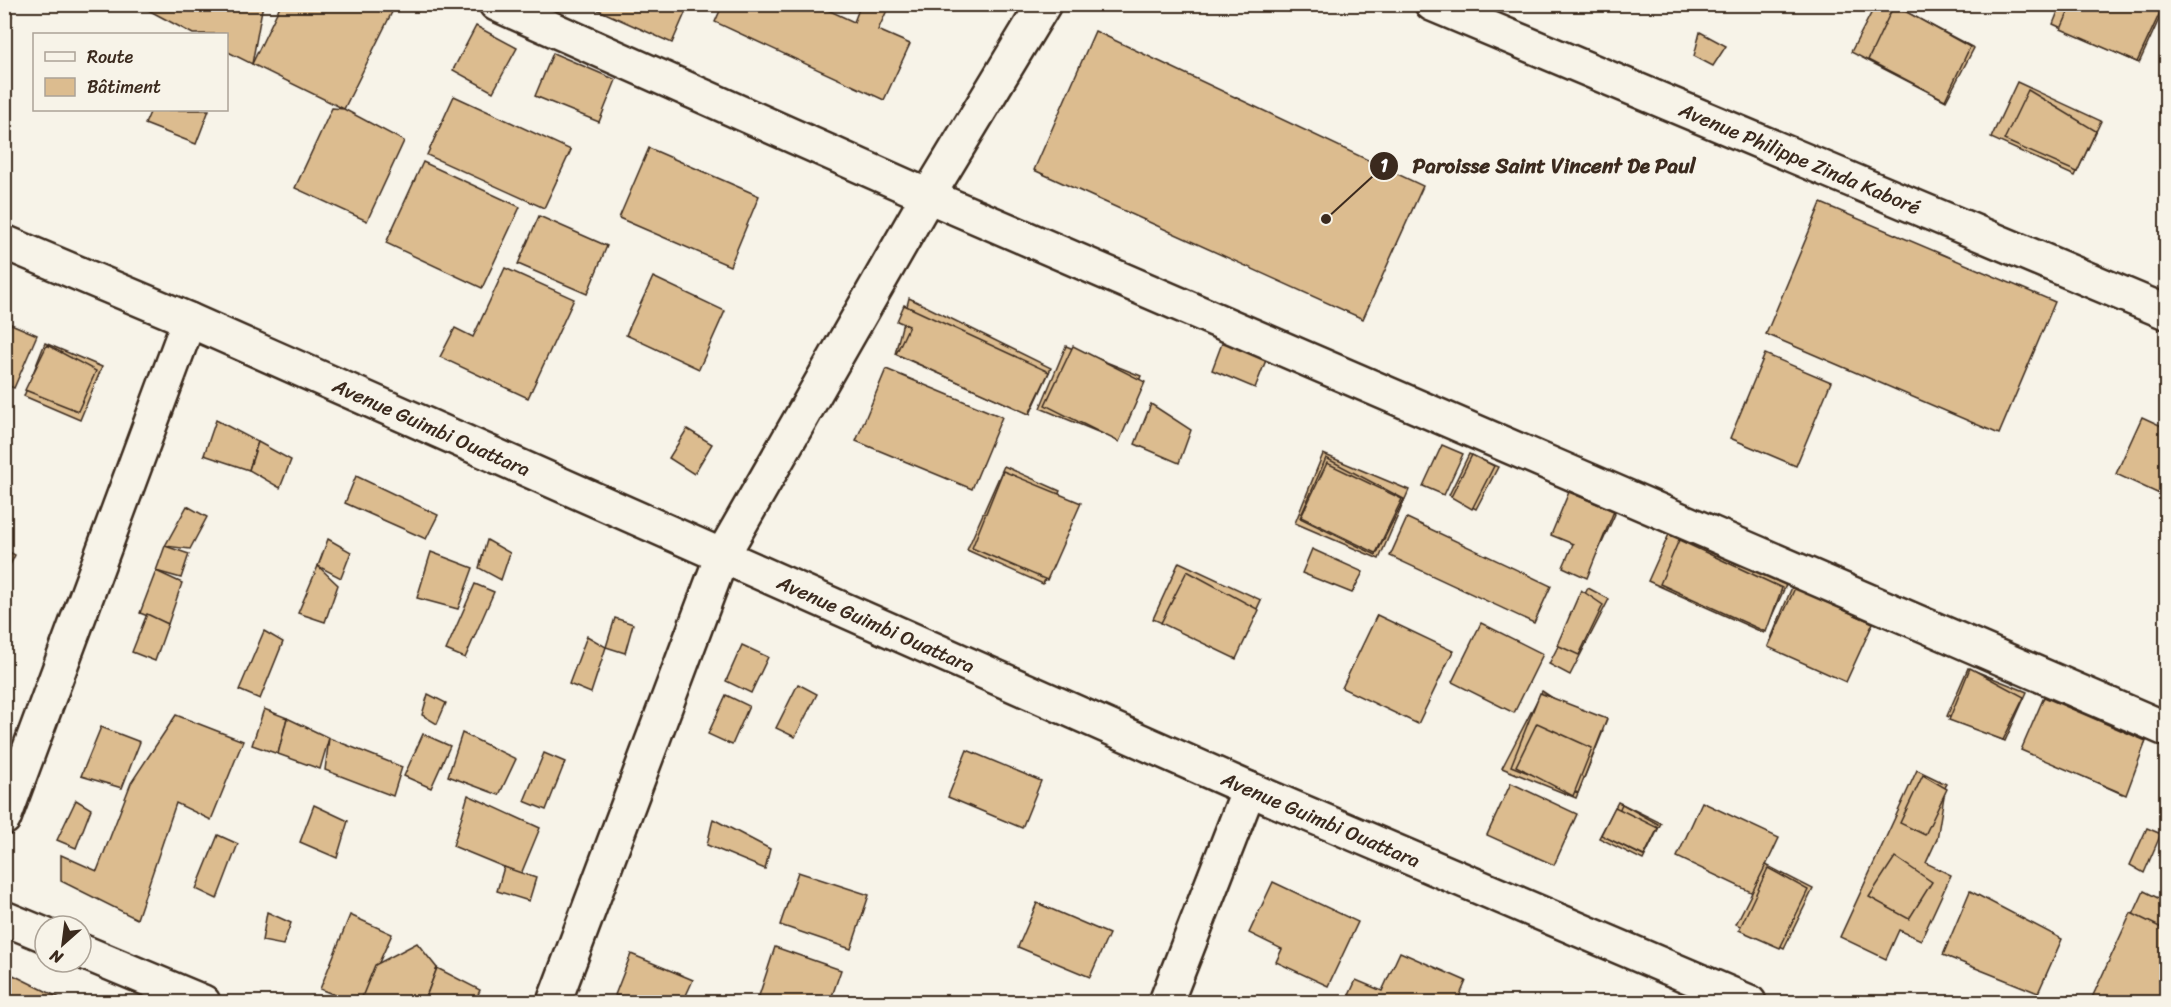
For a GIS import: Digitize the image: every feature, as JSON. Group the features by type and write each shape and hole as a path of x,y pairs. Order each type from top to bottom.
{"street":[{"path":"496,4 928,196 2166,729"},
{"path":"554,1002 722,556 928,196 1044,4"},
{"name":"Avenue Philippe Zinda Kaboré","path":"1432,4 2166,312"},
{"name":"Avenue Guimbi Ouattara","path":"4,242 189,320 1249,789 1749,1002"},
{"path":"4,818 189,320"},
{"path":"1166,1002 1249,789"},
{"path":"4,918 33,930"},
{"path":"93,956 202,1002"}],"building":[{"path":"137,4 263,4 252,64 228,52 228,33 191,33"},
{"path":"281,4 388,4 394,8 344,109 252,64"},
{"path":"585,4 689,4 672,43"},
{"path":"723,4 815,4 854,22 861,4 880,4 888,8 878,30 910,44 884,100 715,22"},
{"path":"1876,4 1891,4 1974,48 1946,101 1851,52"},
{"path":"2061,4 2166,4 2139,63 2053,24"},
{"path":"2072,4 2164,4 2137,62 2061,29"},
{"path":"1894,5 1970,47 1945,100 1868,60"},
{"path":"4,13 12,16 4,33"},
{"path":"476,26 517,48 493,92 453,70"},
{"path":"1095,31 1423,186 1363,319 1034,170"},
{"path":"1700,32 1726,46 1713,66 1694,56"},
{"path":"553,53 616,80 599,122 535,96"},
{"path":"2017,82 2101,121 2075,176 1991,138"},
{"path":"2028,90 2096,131 2077,172 2004,140"},
{"path":"454,96 571,150 544,208 427,155"},
{"path":"332,108 344,109 404,141 367,221 295,188"},
{"path":"151,111 209,111 196,144 145,124"},
{"path":"649,148 759,196 730,266 619,218"},
{"path":"423,162 520,207 482,288 386,243"},
{"path":"1821,203 2055,302 1999,434 1766,334"},
{"path":"539,216 607,246 587,294 518,264"},
{"path":"505,268 574,299 528,398 440,357 455,328 473,337"},
{"path":"653,277 725,311 699,369 626,335"},
{"path":"909,298 1051,368 1030,414 895,354"},
{"path":"904,305 1049,372 1029,414 896,354 909,326 897,321"},
{"path":"4,321 37,335 14,388 4,384"},
{"path":"1224,338 1266,360 1255,388 1212,370"},
{"path":"45,343 102,367 80,420 24,396"},
{"path":"47,345 96,371 78,411 25,390"},
{"path":"1066,346 1141,376 1115,439 1040,408"},
{"path":"1073,346 1145,382 1119,442 1045,405"},
{"path":"1765,354 1831,382 1796,466 1730,438"},
{"path":"886,369 1002,417 972,489 856,441"},
{"path":"1151,404 1191,430 1179,463 1135,444"},
{"path":"2142,417 2166,428 2166,497 2116,474"},
{"path":"216,420 258,442 249,470 204,455"},
{"path":"687,429 712,444 694,474 669,458"},
{"path":"258,442 291,460 280,488 249,470"},
{"path":"1442,445 1463,454 1444,495 1423,486"},
{"path":"1323,454 1409,490 1379,559 1295,523"},
{"path":"1469,454 1498,467 1476,509 1449,495"},
{"path":"1472,455 1494,466 1472,509 1451,497"},
{"path":"1326,458 1404,499 1376,555 1300,518"},
{"path":"1327,463 1402,499 1376,553 1301,517"},
{"path":"1004,466 1060,491 1052,509 1072,518 1043,584 967,550"},
{"path":"1003,471 1081,503 1047,580 972,548"},
{"path":"356,476 438,515 426,539 345,503"},
{"path":"1572,491 1615,514 1597,554 1557,536"},
{"path":"1569,492 1614,511 1587,578 1563,567 1573,544 1551,535"},
{"path":"187,506 207,517 190,549 165,546"},
{"path":"1407,518 1551,586 1534,623 1390,556"},
{"path":"1670,532 1786,585 1764,633 1648,581"},
{"path":"328,539 351,552 341,578 318,566"},
{"path":"487,540 510,553 501,580 479,568"},
{"path":"1679,540 1782,588 1766,632 1660,584"},
{"path":"165,546 189,554 181,578 156,571"},
{"path":"4,549 15,555 4,577"},
{"path":"1312,549 1363,572 1352,593 1302,573"},
{"path":"431,552 473,568 458,609 417,598"},
{"path":"1179,562 1261,600 1235,656 1153,619"},
{"path":"318,566 338,585 325,622 298,613"},
{"path":"156,571 182,583 168,624 140,613"},
{"path":"1187,571 1259,610 1236,659 1161,623"},
{"path":"475,584 494,592 465,658 446,650"},
{"path":"1792,587 1870,622 1844,678 1768,646"},
{"path":"1588,588 1609,599 1570,675 1549,664"},
{"path":"1795,588 1873,623 1846,682 1768,647"},
{"path":"1581,590 1603,605 1579,655 1557,645"},
{"path":"147,614 168,624 155,661 132,652"},
{"path":"1377,615 1453,651 1418,724 1342,688"},
{"path":"615,618 633,624 625,653 606,647"},
{"path":"1481,623 1543,654 1514,713 1452,682"},
{"path":"264,631 283,642 260,699 239,690"},
{"path":"587,636 606,647 591,693 569,684"},
{"path":"742,645 768,657 751,693 726,681"},
{"path":"1968,668 2027,692 2005,741 1947,716"},
{"path":"1970,668 2024,697 2003,740 1949,720"},
{"path":"798,684 817,694 795,737 776,728"},
{"path":"1542,691 1603,731 1576,798 1502,768"},
{"path":"1540,693 1607,719 1578,793 1511,766"},
{"path":"428,694 446,703 437,724 422,715"},
{"path":"726,695 749,706 732,745 708,734"},
{"path":"2047,696 2146,741 2122,794 2023,749"},
{"path":"2044,697 2146,741 2126,795 2021,750"},
{"path":"264,709 287,718 278,754 252,745"},
{"path":"176,715 243,741 211,820 176,803 137,919 61,881 61,855 97,871 131,783"},
{"path":"287,718 329,738 320,769 278,754"},
{"path":"1537,723 1592,748 1573,796 1516,766"},
{"path":"101,727 140,742 122,788 81,776"},
{"path":"462,733 516,759 499,795 448,776"},
{"path":"423,734 450,746 431,788 404,776"},
{"path":"329,738 402,767 393,796 325,770"},
{"path":"967,750 1041,781 1022,828 948,797"},
{"path":"544,753 565,762 546,810 524,801"},
{"path":"1917,770 1946,784 1937,839 1926,863 1951,875 1921,940 1899,930 1886,959 1840,937"},
{"path":"1923,775 1947,789 1925,835 1900,823"},
{"path":"1511,783 1577,814 1554,865 1487,835"},
{"path":"468,795 540,828 521,874 453,846"},
{"path":"76,800 91,809 76,848 57,840"},
{"path":"1618,802 1661,823 1643,860 1599,838"},
{"path":"1702,802 1779,838 1753,893 1677,857"},
{"path":"1622,804 1658,824 1643,856 1607,838"},
{"path":"314,805 348,821 337,858 300,842"},
{"path":"1615,807 1658,828 1644,856 1601,835"},
{"path":"713,819 770,849 765,869 707,845"},
{"path":"2147,828 2161,834 2144,873 2130,865"},
{"path":"218,835 238,844 217,899 196,889"},
{"path":"1895,857 1932,882 1909,919 1869,897"},
{"path":"1766,865 1813,889 1784,948 1736,924"},
{"path":"504,867 536,878 529,901 497,891"},
{"path":"1768,868 1808,890 1780,948 1739,930"},
{"path":"798,872 869,895 851,949 780,925"},
{"path":"1273,882 1358,922 1328,986 1276,962 1282,949 1249,933"},
{"path":"1970,891 2062,939 2038,993 1943,955"},
{"path":"2144,891 2166,902 2166,1002 2093,1002"},
{"path":"1037,903 1109,934 1090,977 1018,947"},
{"path":"267,912 291,923 283,945 262,941"},
{"path":"2131,913 2166,930 2166,1002 2090,1002"},
{"path":"350,915 392,934 361,1002 352,1002 320,989"},
{"path":"417,943 437,968 424,1002 360,1002 375,965"},
{"path":"775,947 841,970 830,1002 757,1002"},
{"path":"1400,952 1466,981 1457,1002 1346,1002 1356,980 1382,991"},
{"path":"631,954 693,980 683,1002 634,1002 615,995"},
{"path":"437,968 480,990 475,1002 424,1002"},
{"path":"5,971 68,1002 4,1002"}],"place":[{"name":"Paroisse Saint Vincent De Paul","path":"1326,219"}]}
